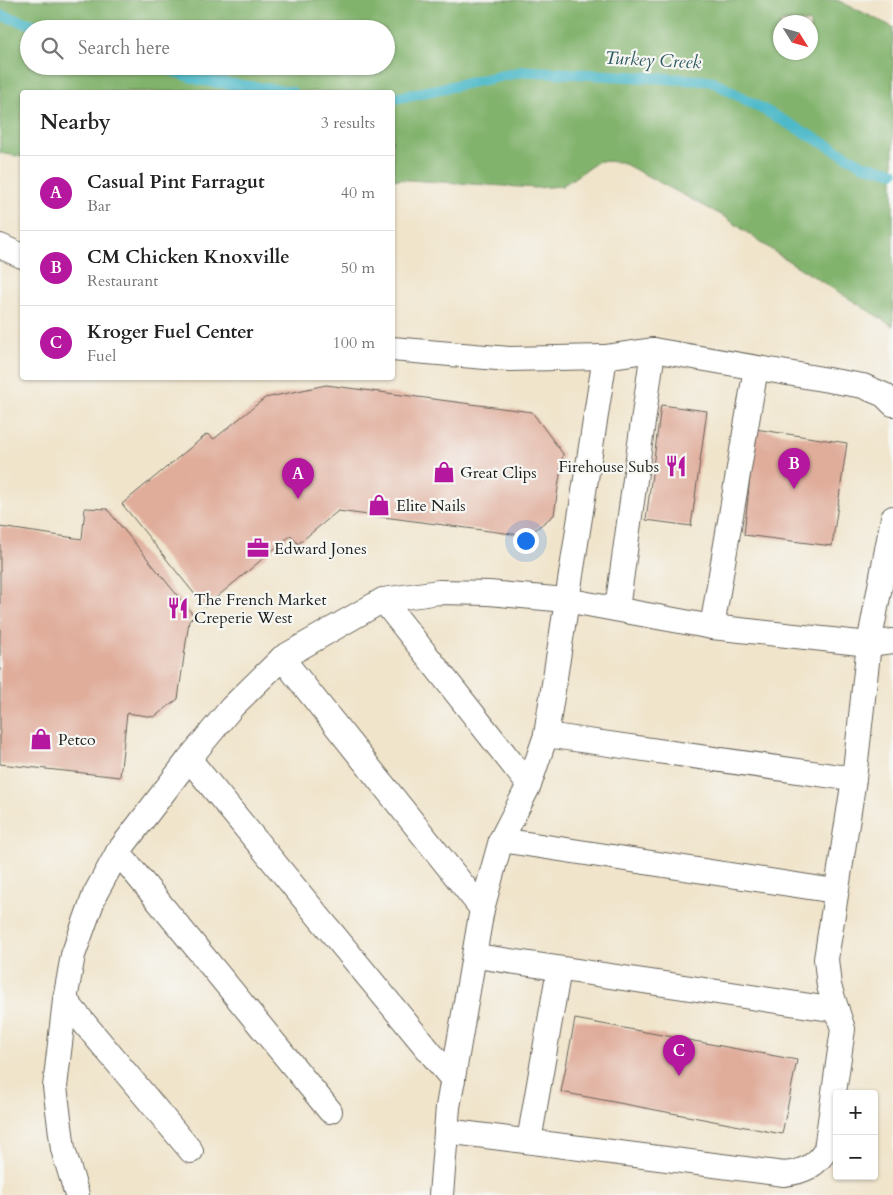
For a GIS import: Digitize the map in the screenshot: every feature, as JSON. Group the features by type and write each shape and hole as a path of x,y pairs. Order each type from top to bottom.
{"lane":[{"path":"0,246 20,255"},
{"path":"395,349 510,359 605,357 653,350 864,386 884,394 893,404"},
{"path":"617,610 653,350"},
{"path":"441,1195 446,1131 453,1080 476,956 482,909 501,840 529,785 546,735 605,357"},
{"path":"712,627 756,368"},
{"path":"446,1131 784,1174 801,1173 821,1158 826,1149 843,1029 829,986 826,959 835,891 854,779 869,644 893,518"},
{"path":"77,1195 63,1149 55,1087 65,1000 73,956 95,894 118,852 189,759 232,707 282,658 384,600 439,592 489,593 566,600 712,627 869,644 893,640"},
{"path":"384,600 529,785"},
{"path":"282,658 482,909"},
{"path":"546,735 854,779"},
{"path":"189,759 453,1080"},
{"path":"501,840 835,891"},
{"path":"118,852 330,1111"},
{"path":"476,956 837,1010"},
{"path":"528,1141 559,969"},
{"path":"65,1000 191,1151"}],"green space":[{"path":"0,0 837,0 893,27 893,326 779,255 725,217 621,162 599,161 562,186 536,188 395,179 395,90 20,90 20,157 0,153"}],"building":[{"path":"326,385 532,412 563,454 554,515 527,536 338,511 298,544 291,535 205,607 122,504 207,434 214,439 265,398"},
{"name":"Firehouse Subs","path":"661,405 707,411 691,526 646,520"},
{"path":"755,429 847,443 832,546 744,535"},
{"path":"85,508 107,509 194,616 189,621 178,699 154,717 127,713 120,777 0,764 0,527 82,539"},
{"path":"575,1019 797,1060 782,1134 561,1092"}],"waterway":[{"name":"Turkey Creek","path":"0,15 20,21"},
{"name":"Turkey Creek","path":"395,98 525,71 712,81 863,165 893,172"},
{"name":"Turkey Creek","path":"185,75 200,80 277,90"}],"place":[{"name":"Firehouse Subs","path":"676,466"},
{"name":"Great Clips","path":"444,472"},
{"name":"CM Chicken Knoxville","path":"794,489"},
{"name":"Casual Pint Farragut","path":"298,499"},
{"name":"Elite Nails","path":"379,505"},
{"name":"Edward Jones","path":"258,548"},
{"name":"The French Market Creperie West","path":"178,608"},
{"name":"Petco","path":"41,739"},
{"name":"Kroger Fuel Center","path":"679,1076"}]}
